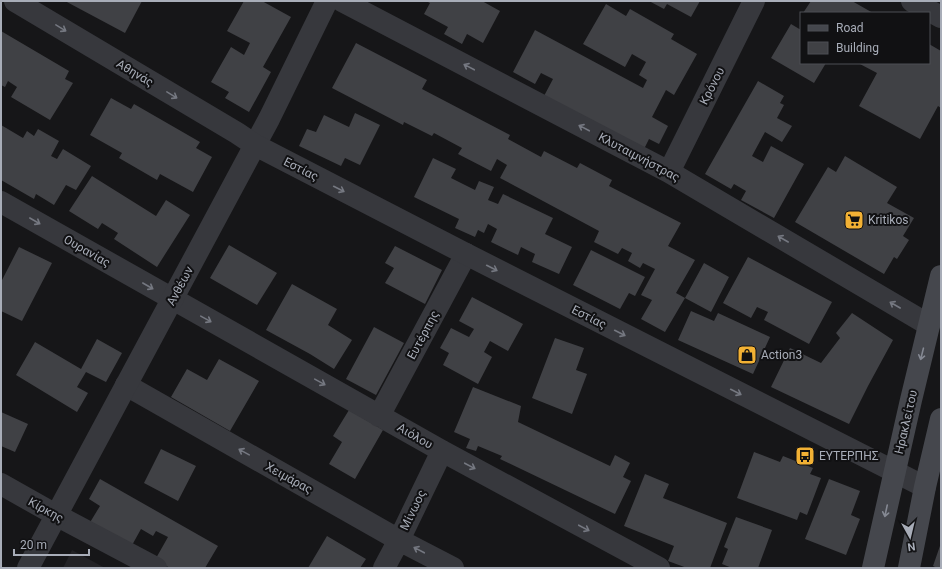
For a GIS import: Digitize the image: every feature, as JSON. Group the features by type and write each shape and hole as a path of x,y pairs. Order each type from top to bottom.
{"main road":[{"name":"Ηρακλείτου","path":"873,568 894,472 941,276"},
{"path":"909,568 925,487 941,419"}],"street":[{"name":"Ανθέων","path":"28,568 269,119 327,1"},
{"name":"Κλυταιμνήστρας","path":"342,1 669,172 929,325"},
{"name":"Κρόνου","path":"669,172 754,1"},
{"path":"912,1 941,17"},
{"name":"Αθηνάς","path":"28,4 255,145"},
{"name":"Εστίας","path":"255,145 925,487"},
{"name":"Ουρανίας","path":"1,202 172,300"},
{"name":"Ευτέρπης","path":"379,416 466,254"},
{"name":"Αιόλου","path":"172,300 442,451 659,568"},
{"name":"Χειμάρας","path":"126,386 399,540 453,568"},
{"name":"Μίνωος","path":"384,568 442,451"},
{"name":"Κίρκης","path":"1,484 156,568"}],"shaded area":[{"path":"72,550 105,568 63,568"}],"building":[{"path":"65,1 142,1 125,33"},
{"path":"244,1 262,1 291,17 263,67 271,72 249,112 225,98 229,92 211,82 231,47 244,55 250,43 227,31"},
{"path":"426,1 482,1 500,11 483,43 467,34 462,44 444,34 448,27 424,14 430,3"},
{"path":"649,1 700,1 691,17 667,4 664,9"},
{"path":"811,1 852,1 871,12 804,12"},
{"path":"606,4 626,16 630,9 674,34 671,39 697,54 674,95 666,90 652,117 668,126 659,144 649,139 644,149 544,96 553,79 541,73 535,84 513,72 535,30 643,88 647,80 639,75 646,62 632,54 625,67 583,44"},
{"path":"791,24 800,29 800,64 825,64 814,83 771,58"},
{"path":"1,31 69,71 65,79 73,83 50,120 11,97 17,87 8,81 5,87 1,85"},
{"path":"356,43 427,80 422,89 510,135 508,139 541,157 544,151 577,168 580,163 612,180 609,186 681,223 668,246 695,260 676,293 685,298 665,332 641,319 652,300 641,295 655,269 643,263 640,268 628,261 632,253 622,248 618,254 594,242 599,231 500,178 507,165 497,159 491,171 458,154 462,148 434,133 432,136 404,122 403,125 332,88"},
{"path":"930,45 941,51 941,108 938,106 920,139 859,106 877,73 860,64 930,64"},
{"path":"758,81 784,96 780,103 784,105 777,118 792,126 782,142 765,132 752,156 763,162 771,146 804,164 774,218 741,200 746,191 734,184 731,189 705,174"},
{"path":"111,98 131,109 134,104 200,142 196,148 212,157 193,192 160,174 157,180 119,158 122,153 90,135"},
{"path":"355,113 380,125 360,165 345,158 341,166 299,146 307,129 316,132 324,115 349,127"},
{"path":"1,125 23,138 27,131 34,136 38,129 59,141 51,156 57,159 63,149 91,166 76,190 66,185 54,205 36,194 34,199 1,180"},
{"name":"Kritikos","path":"845,156 897,187 887,203 914,218 903,236 909,240 897,259 894,257 884,274 795,222 828,167 836,172"},
{"path":"433,158 456,169 451,178 475,190 479,181 494,187 488,200 498,204 503,194 553,218 545,234 572,247 559,274 532,262 535,254 521,247 518,255 491,242 497,229 488,224 484,233 478,230 475,237 455,228 459,219 414,197"},
{"path":"92,176 156,216 166,200 190,215 157,267 114,239 118,233 102,223 98,229 69,211"},
{"path":"229,245 277,273 257,305 210,278"},
{"path":"395,246 442,270 425,304 385,283 394,268 385,263"},
{"path":"19,247 52,263 22,321 1,311 1,282"},
{"path":"591,250 645,277 635,296 629,293 620,309 573,285"},
{"path":"748,257 832,302 809,344 764,320 768,312 757,307 751,318 723,303"},
{"path":"704,263 729,277 711,312 685,298"},
{"path":"292,284 337,309 328,325 352,340 334,369 266,330"},
{"path":"472,297 523,324 508,351 490,341 484,352 492,357 478,384 443,365 449,353 440,348 451,328 469,337 474,329 459,321"},
{"path":"691,311 714,321 718,313 770,337 753,374 678,340"},
{"path":"852,313 893,340 849,424 771,387 790,348 821,363 840,338 836,333"},
{"path":"374,327 404,343 376,395 346,379"},
{"path":"555,338 584,348 576,370 587,374 572,414 532,398"},
{"path":"97,339 122,353 106,382 86,372 77,387 88,393 77,412 16,375 35,342 81,369"},
{"path":"219,359 259,381 230,431 171,397 187,369 207,380"},
{"path":"473,387 521,406 518,422 610,466 615,455 630,463 623,477 631,481 615,514 500,459 502,456 478,446 476,451 466,448 470,439 454,432"},
{"path":"349,410 383,430 355,479 329,464 342,442 333,436"},
{"path":"1,412 28,424 15,452 1,446"},
{"path":"161,449 196,466 178,501 144,483"},
{"path":"754,452 780,462 783,456 813,468 810,474 821,478 807,515 800,512 797,520 737,498"},
{"path":"645,474 669,484 663,498 727,523 710,568 687,568 668,561 674,546 624,526"},
{"path":"100,479 218,546 205,568 170,568 155,560 168,537 156,531 153,536 141,529 131,547 89,524 100,506 89,499"},
{"path":"829,479 860,491 851,515 860,519 846,555 805,539"},
{"path":"736,517 772,530 758,568 732,568 722,564 728,549 724,547"},
{"path":"327,536 366,559 360,568 308,568"},
{"path":"941,543 941,568 937,568 933,566"}],"place":[{"name":"Kritikos","path":"854,220"},
{"name":"Action3","path":"747,355"},
{"name":"ΕΥΤΕΡΠΗΣ","path":"805,456"}]}
